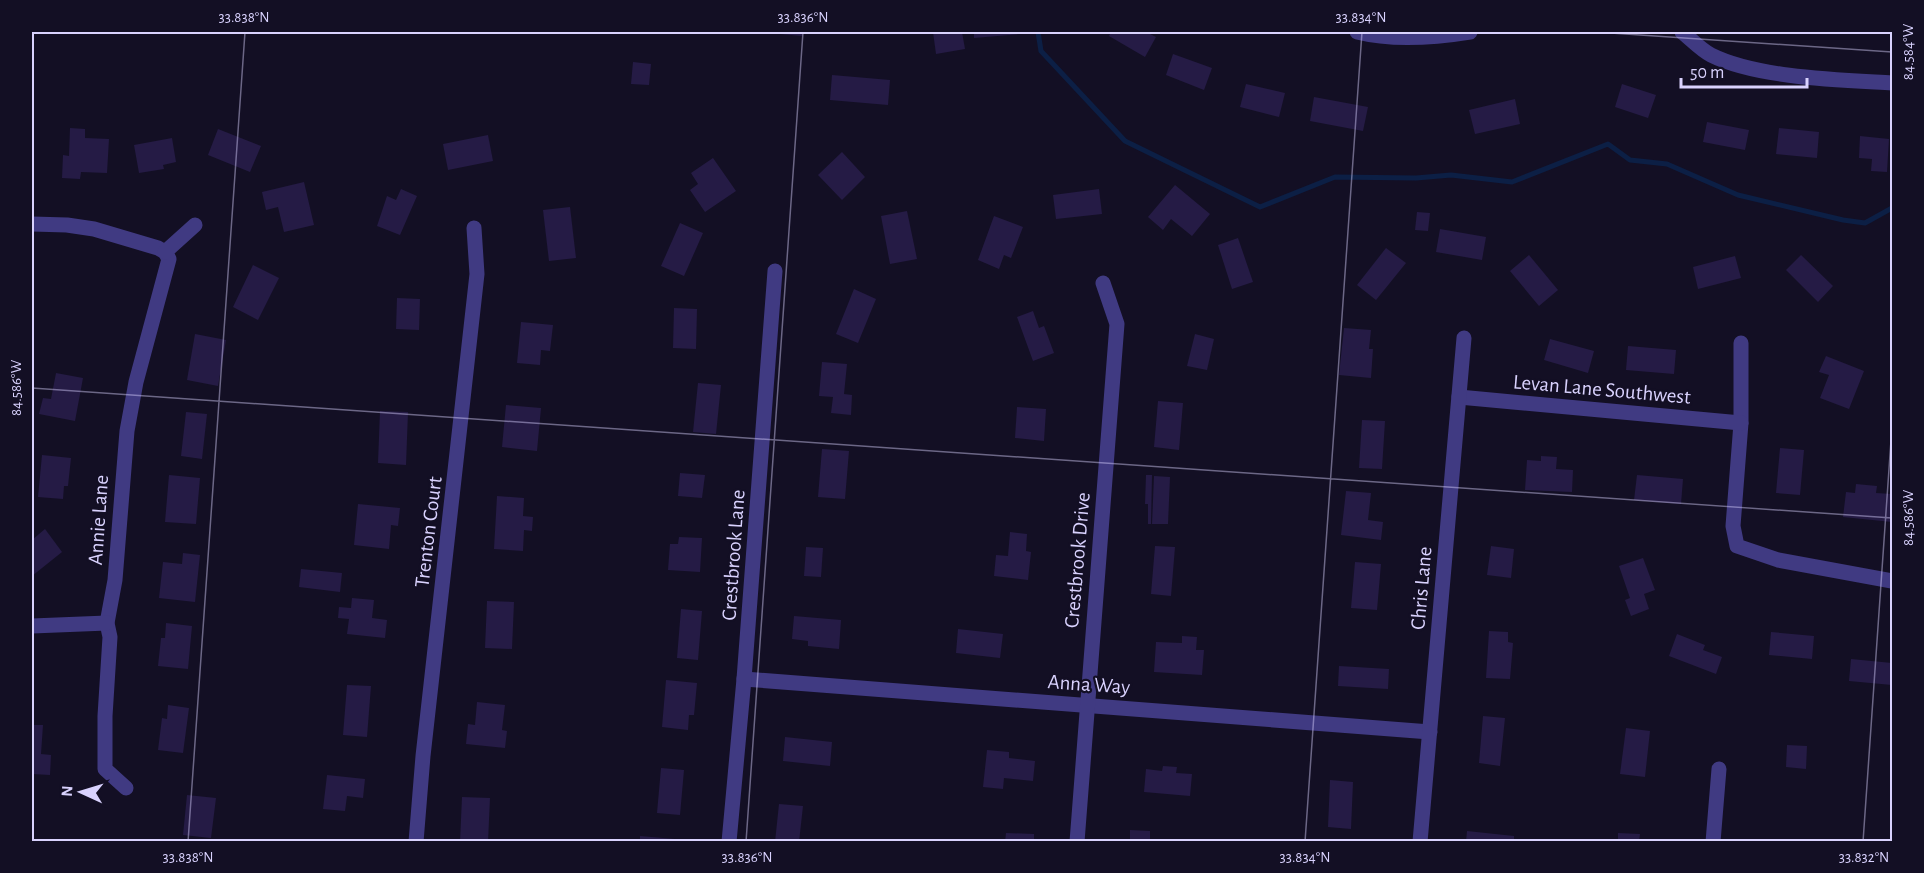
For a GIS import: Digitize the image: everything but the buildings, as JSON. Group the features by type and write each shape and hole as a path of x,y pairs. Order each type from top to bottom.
{"street":[{"path":"1357,32 1371,35 1437,37 1470,32"},
{"path":"1682,32 1709,54 1741,66 1795,75 1893,83"},
{"path":"32,224 67,225 94,229 165,252 195,225"},
{"name":"Trenton Court","path":"416,842 423,756 477,274 474,228"},
{"name":"Annie Lane","path":"126,788 105,769 104,738 110,637 107,623 115,580 127,431 136,381 169,265 165,252"},
{"name":"Crestbrook Lane","path":"729,842 744,679 775,270"},
{"name":"Crestbrook Drive","path":"1077,842 1117,324 1103,283"},
{"name":"Chris Lane","path":"1419,842 1464,339"},
{"path":"1741,343 1741,423 1733,526 1737,546 1778,560 1893,581"},
{"name":"Levan Lane Southwest","path":"1459,397 1741,423"},
{"path":"32,626 107,623"},
{"name":"Anna Way","path":"744,679 1430,732"},
{"path":"1713,842 1719,769"}],"waterway":[{"path":"1038,32 1041,51 1125,141 1260,207 1335,177 1416,178 1451,175 1512,182 1608,144 1630,160 1667,164 1738,195 1843,220 1865,223 1892,208"}]}
